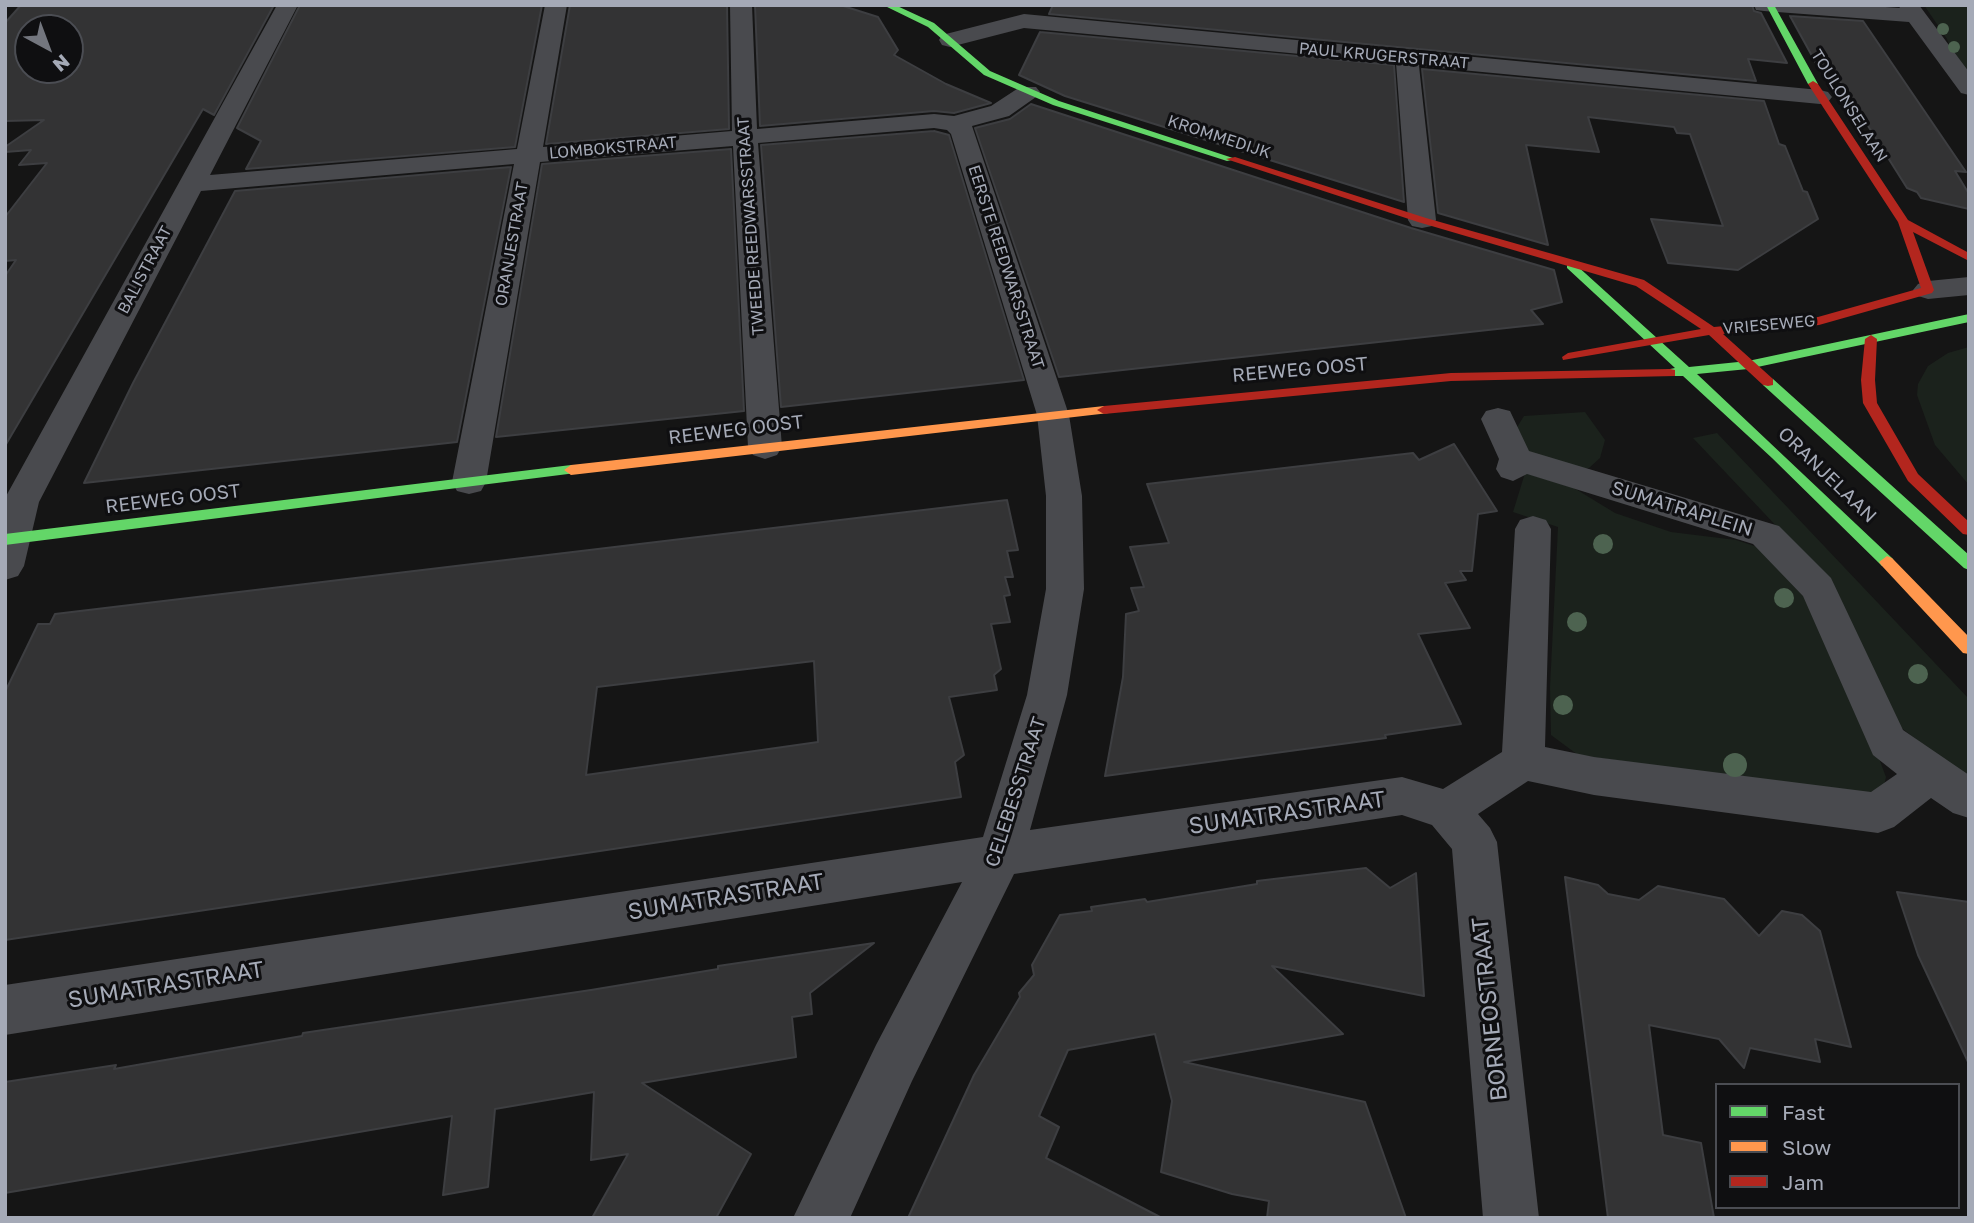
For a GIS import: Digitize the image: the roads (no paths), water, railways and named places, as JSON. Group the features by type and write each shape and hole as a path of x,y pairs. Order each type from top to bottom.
{"street":[{"name":"BALISTRAAT","path":"8,548 21,502 288,5"},
{"name":"ORANJESTRAAT","path":"469,482 556,5"},
{"name":"TWEEDE REEDWARSSTRAAT","path":"741,5 745,136 765,447"},
{"name":"KROMMEDIJK","path":"887,5 931,25 987,73 1028,92 1422,220 1640,283 1712,331"},
{"path":"1764,5 1912,11 1969,88"},
{"name":"TOULONSELAAN","path":"1770,6 1820,97 1903,222 1928,290"},
{"name":"PAUL KRUGERSTRAAT","path":"950,40 1029,13 1407,58 1820,97"},
{"path":"1407,58 1422,220"},
{"name":"LOMBOKSTRAAT","path":"191,184 745,136 934,121 954,123 1000,111 1028,92"},
{"name":"EERSTE REEDWARSSTRAAT","path":"954,123 963,131 1053,415"},
{"name":"TOULONSELAAN","path":"1903,222 1969,258"},
{"name":"KROMMEDIJK","path":"1561,258 1585,276 1649,341"},
{"name":"VRIESEWEG","path":"1649,341 1712,331 1819,321 1928,290 1969,286"},
{"name":"VRIESEWEG","path":"1687,373 1748,365 1969,318"},
{"name":"ORANJELAAN","path":"1712,331 1969,564"},
{"path":"1871,340 1868,380 1870,403 1913,477 1969,530"},
{"name":"REEWEG OOST","path":"1473,376 1649,341"},
{"name":"ORANJELAAN","path":"1649,341 1687,373 1873,549 1969,648"},
{"name":"REEWEG OOST","path":"8,548 469,482 1053,415 1473,376 1687,373"},
{"name":"CELEBESSTRAAT","path":"821,1218 894,1063 1000,855 1047,695 1065,589 1064,496 1053,415"},
{"name":"SUMATRAPLEIN","path":"1499,419 1514,464 1766,535 1818,587 1888,742 1969,799"},
{"path":"1523,761 1533,528"},
{"path":"1447,810 1523,761 1594,776 1878,813 1930,774"},
{"name":"SUMATRASTRAAT","path":"5,1010 1000,855 1402,796 1447,810"},
{"name":"BORNEOSTRAAT","path":"1447,810 1474,842 1511,1218"}]}
